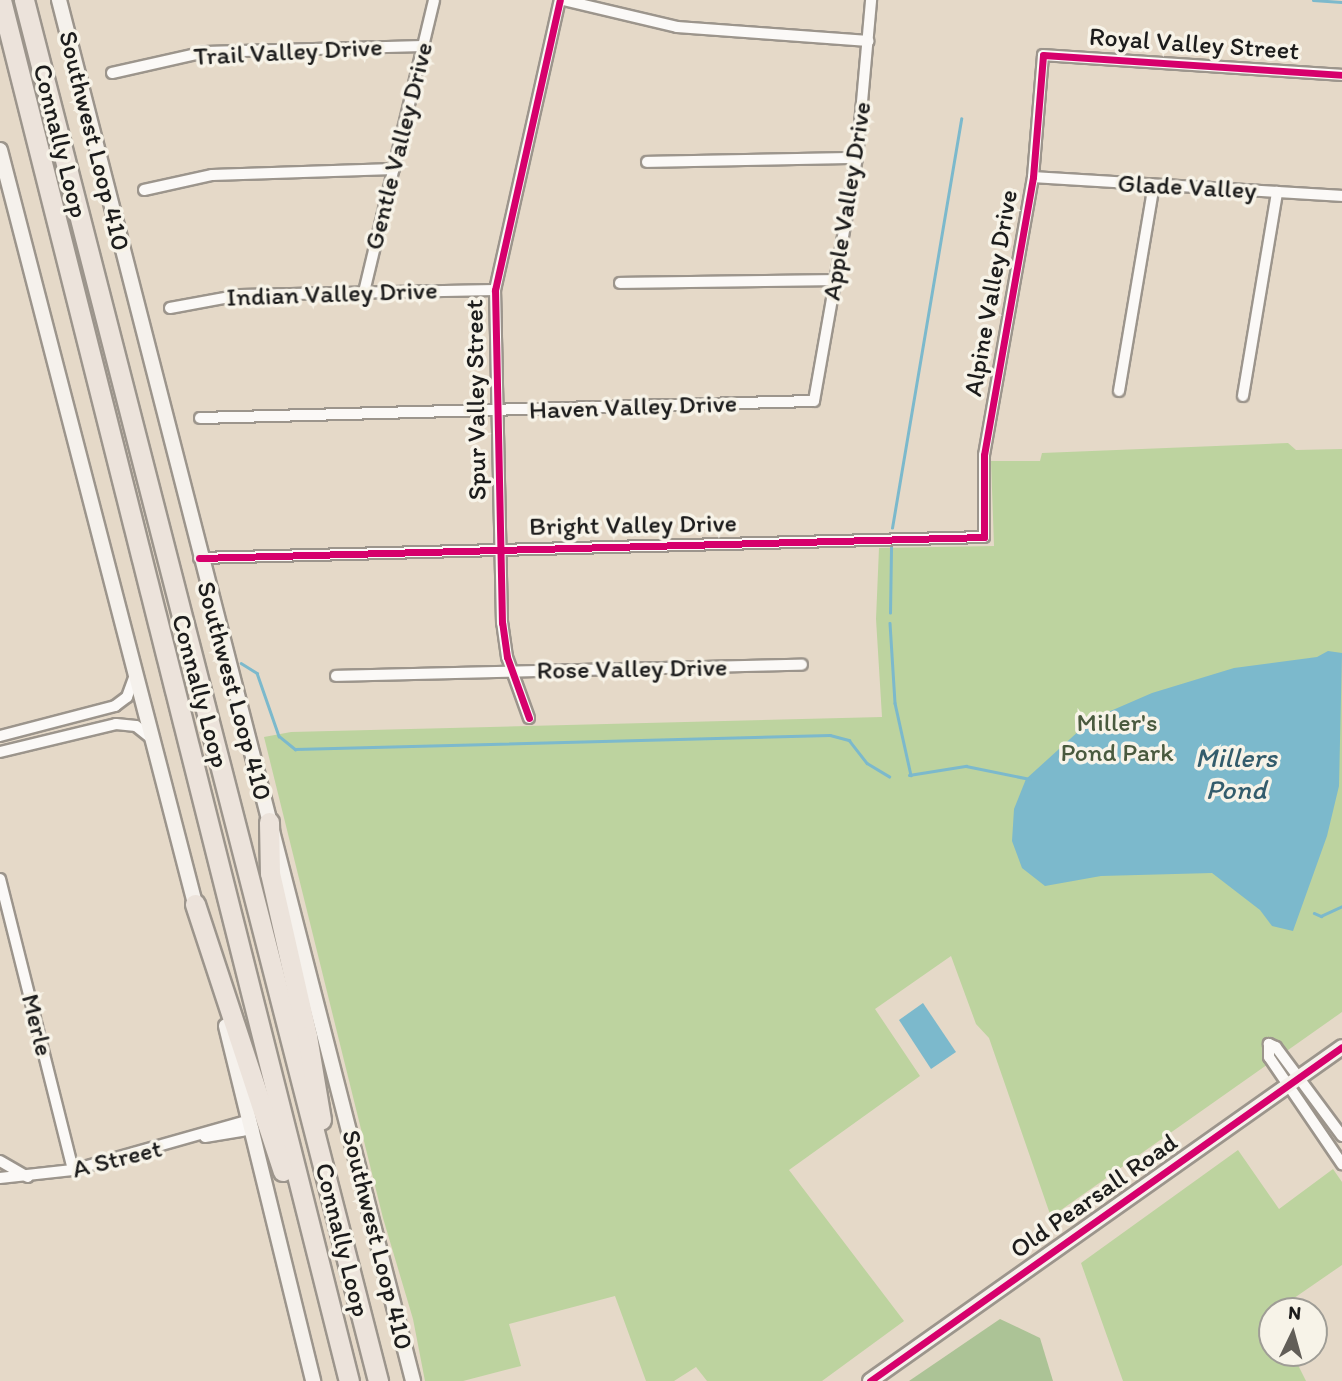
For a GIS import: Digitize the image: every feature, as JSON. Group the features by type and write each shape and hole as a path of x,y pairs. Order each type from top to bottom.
{"highway":[{"name":"Connally Loop","path":"1,0 349,1381"},
{"name":"Connally Loop","path":"24,0 378,1381"},
{"path":"269,822 270,873 319,1096 324,1174"},
{"path":"195,904 304,1233 320,1270"}],"main road":[{"name":"Southwest Loop 410","path":"59,0 199,558 413,1381"},
{"path":"0,150 195,904 313,1381"},
{"name":"Old Pearsall Road","path":"870,1381 1342,1047"}],"street":[{"name":"Gentle Valley Drive","path":"363,292 434,0"},
{"path":"561,0 677,27 868,41"},
{"name":"Spur Valley Street","path":"529,718 504,642 495,290 561,0"},
{"name":"Apple Valley Drive","path":"814,401 857,158 871,0"},
{"name":"Trail Valley Drive","path":"112,73 205,52 424,46"},
{"name":"Royal Valley Street","path":"1043,55 1342,75"},
{"name":"Alpine Valley Drive","path":"984,537 984,455 1033,177 1043,55"},
{"path":"647,162 857,158"},
{"path":"144,190 212,174 394,169"},
{"name":"Glade Valley","path":"1033,177 1342,196"},
{"path":"1119,391 1154,186"},
{"path":"1243,396 1277,192"},
{"path":"620,283 835,279"},
{"name":"Indian Valley Drive","path":"170,309 240,295 495,290"},
{"name":"Haven Valley Drive","path":"200,418 814,401"},
{"name":"Bright Valley Drive","path":"199,558 984,537"},
{"name":"Rose Valley Drive","path":"336,676 802,665"},
{"path":"0,736 123,701 135,674"},
{"path":"50,722 54,739"},
{"path":"0,752 116,724 136,726 153,740"},
{"name":"Merle","path":"0,879 74,1170"},
{"path":"1293,1082 1342,1136"},
{"path":"1293,1082 1342,1164"},
{"name":"A Street","path":"2,1181 74,1170 251,1125"},
{"path":"0,1161 29,1178"},
{"path":"2,1181 12,1168"}],"green space":[{"name":"Miller's Pond Park","path":"1288,443 1296,450 1342,449 1342,1012 1051,1217 989,1038 976,1024 951,956 875,1009 920,1076 789,1170 904,1321 822,1381 707,1381 696,1367 674,1381 646,1381 615,1296 509,1324 521,1366 463,1381 425,1381 413,1319 383,1218 264,737 291,732 882,717 876,619 879,548 994,546 991,461 1040,461 1042,453"},
{"path":"1238,1150 1279,1209 1333,1169 1342,1182 1342,1265 1296,1297 1258,1297 1258,1367 1299,1367 1306,1381 1123,1381 1081,1263"},
{"path":"1000,1319 1040,1338 1053,1381 909,1381"}],"water":[{"name":"Millers Pond","path":"1328,651 1342,653 1339,786 1327,836 1293,931 1272,926 1260,910 1212,873 1101,876 1045,886 1022,868 1012,841 1014,809 1026,779 1092,719 1152,693 1234,668 1317,657"},
{"path":"923,1003 956,1052 931,1069 899,1020"}],"waterway":[{"path":"1313,0 1342,2"},
{"path":"892,528 961,119"},
{"path":"890,613 891,546"},
{"path":"890,623 895,703 911,775"},
{"path":"241,663 257,673 279,736 295,749 830,735 849,740 867,763 889,776"},
{"path":"909,775 966,766 1030,779"},
{"path":"1314,913 1321,916 1342,906"}],"cycle path":[{"path":"529,718 507,657 502,623 495,290 560,0"},
{"path":"199,558 984,537 984,455 1033,177 1043,55 1342,75"},
{"path":"870,1381 1342,1047"}]}
